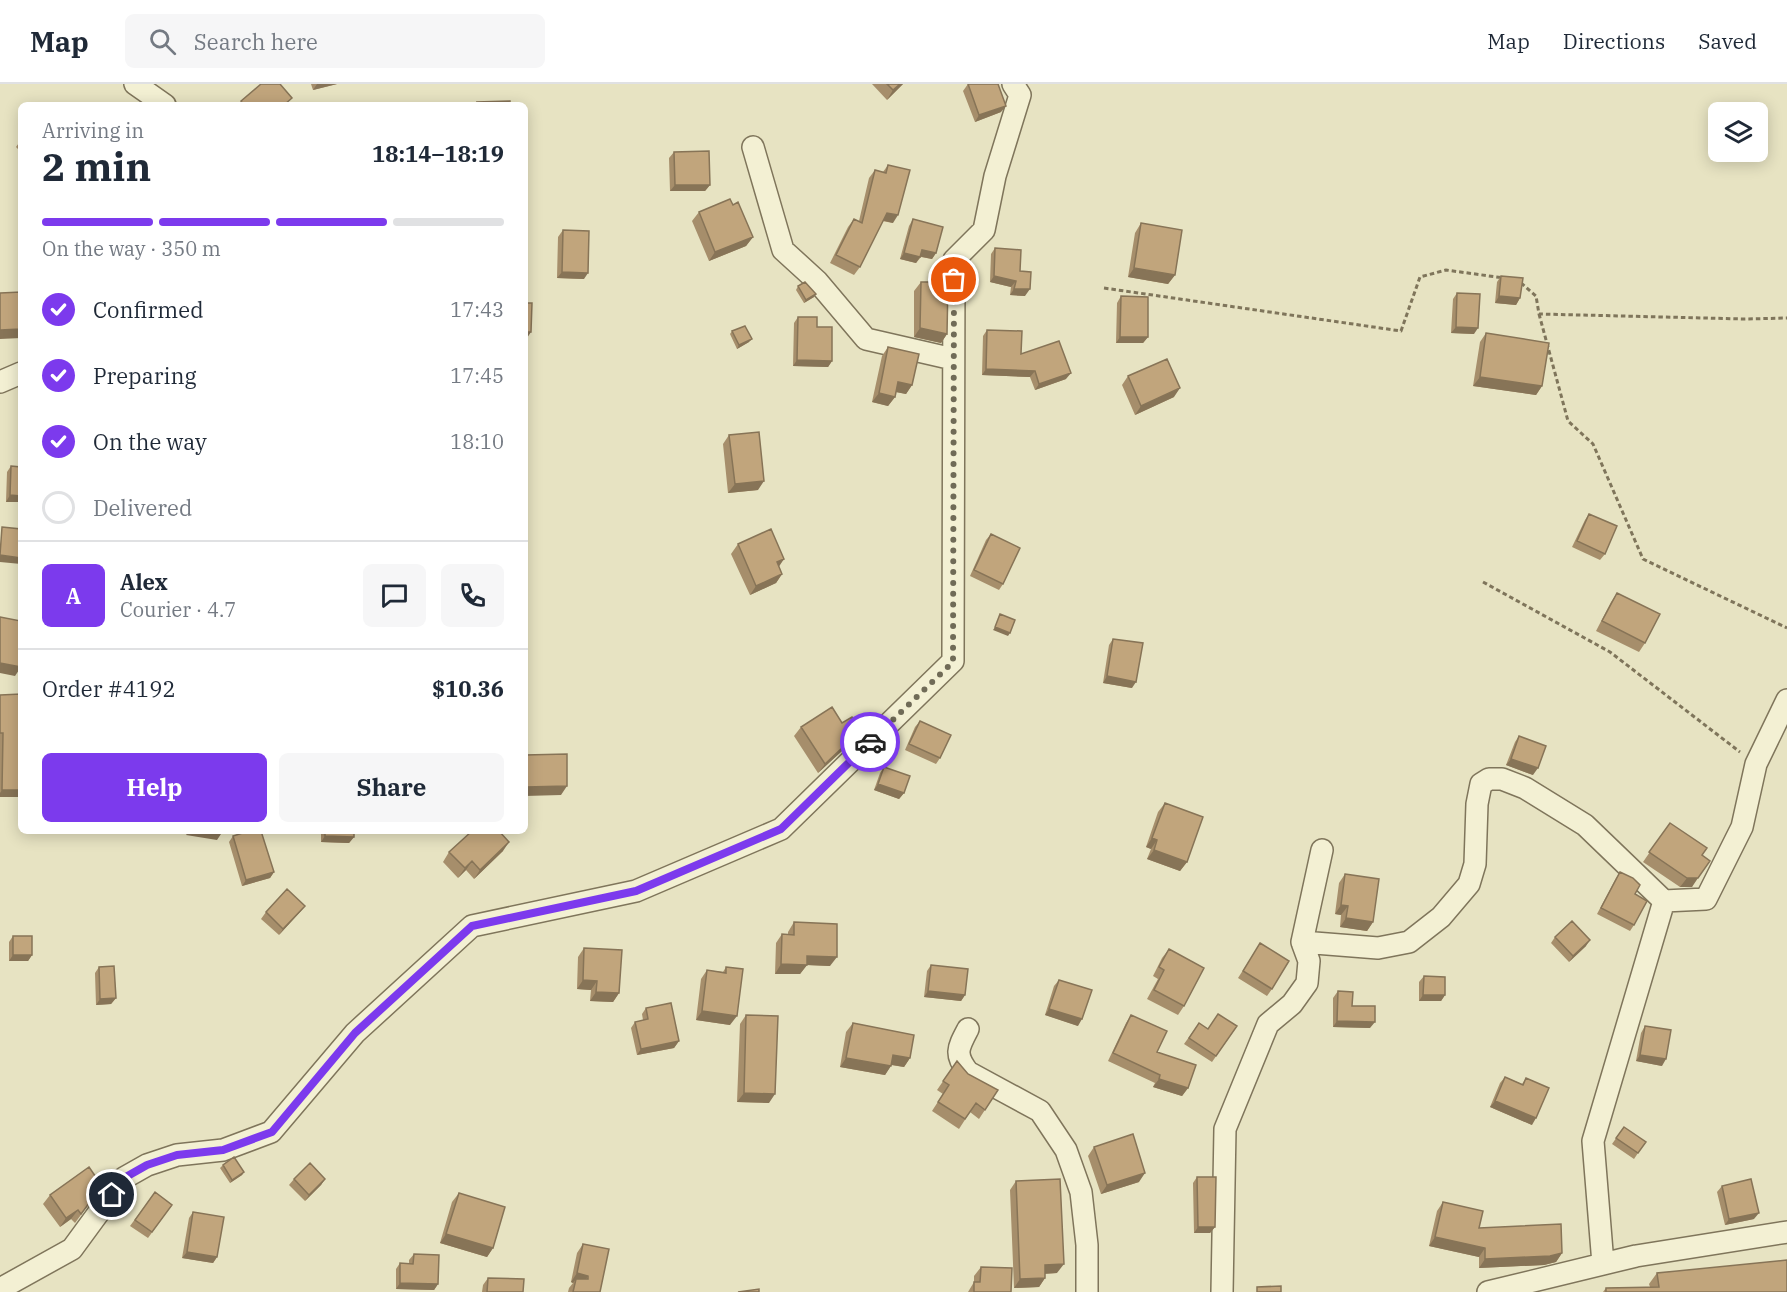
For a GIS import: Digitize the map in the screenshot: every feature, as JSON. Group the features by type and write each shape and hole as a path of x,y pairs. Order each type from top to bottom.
{"street":[{"path":"135,84 161,102"},
{"path":"0,1289 72,1250 124,1178 147,1165 177,1155 223,1150 272,1132 355,1033 472,926 636,891 781,829 953,662 954,260 984,230 995,176 1020,95 1013,84"},
{"path":"753,147 783,250 817,281 866,339 953,359"},
{"path":"0,382 18,375"},
{"path":"1302,942 1378,948 1409,942 1441,917 1469,884 1475,864 1477,804 1481,784 1489,779 1502,779 1525,788 1585,825 1664,901 1706,899 1742,828 1755,764 1787,700"},
{"path":"1222,1292 1225,1129 1268,1024 1292,1004 1307,983 1309,960 1302,942 1322,850"},
{"path":"1603,1264 1593,1141 1664,901"},
{"path":"968,1029 958,1048 960,1061 968,1072 1040,1111 1066,1150 1081,1192 1087,1245 1087,1292"},
{"path":"1488,1292 1636,1256 1787,1232"}],"path":[{"path":"1104,288 1401,331 1420,276 1446,270 1504,278"},
{"path":"1515,279 1536,296 1568,421 1593,444 1643,558 1787,628"},
{"path":"1539,314 1787,318"},
{"path":"1483,582 1610,652 1755,764"}],"building":[{"path":"261,84 280,84 292,98 287,102 241,101"},
{"path":"887,84 900,84 893,90"},
{"path":"968,84 998,84 1006,106 979,115"},
{"path":"709,151 710,185 675,185 674,152"},
{"path":"888,165 910,170 898,215 887,213 860,267 836,255 854,219 862,223 875,170 886,173"},
{"path":"730,199 733,205 738,202 753,237 715,252 699,212"},
{"path":"913,219 943,227 936,253 922,250 920,257 904,253"},
{"path":"1141,223 1182,230 1175,275 1134,268"},
{"path":"563,230 589,231 588,273 562,272"},
{"path":"995,248 1021,250 1020,271 1031,272 1030,289 1014,289 1016,281 994,276"},
{"path":"1501,276 1523,278 1520,298 1499,296"},
{"path":"805,282 816,294 806,300 798,286"},
{"path":"921,282 948,282 947,334 920,328"},
{"path":"18,292 18,329 0,330 0,293"},
{"path":"1457,293 1480,294 1478,328 1456,327"},
{"path":"1121,296 1148,297 1148,337 1120,337"},
{"path":"528,303 532,303 531,332 528,332"},
{"path":"798,317 817,317 817,327 832,327 832,361 797,360"},
{"path":"745,326 752,339 739,345 732,331"},
{"path":"987,330 1022,331 1021,354 1059,341 1071,373 1039,384 1035,371 986,369"},
{"path":"1486,333 1549,343 1542,386 1480,377"},
{"path":"888,347 919,354 912,385 898,382 895,397 879,393"},
{"path":"1167,359 1180,388 1141,406 1128,376"},
{"path":"759,432 764,481 735,484 729,435"},
{"path":"11,466 18,467 18,496 10,495"},
{"path":"1589,514 1617,526 1605,554 1577,541"},
{"path":"2,527 18,529 18,558 0,555"},
{"path":"771,529 784,559 777,562 782,574 756,586 738,544"},
{"path":"991,534 1020,548 1003,584 974,570"},
{"path":"1617,593 1660,614 1645,643 1602,621"},
{"path":"1000,614 1015,620 1010,633 995,627"},
{"path":"0,617 18,620 18,666 0,663"},
{"path":"1113,639 1143,643 1136,682 1107,676"},
{"path":"18,694 18,790 2,790 3,733 0,733 0,695"},
{"path":"832,707 842,723 852,717 861,730 825,764 801,727"},
{"path":"920,721 951,735 940,758 909,744"},
{"path":"1519,736 1546,746 1538,768 1511,759"},
{"path":"567,754 567,786 528,787 528,755"},
{"path":"884,767 910,776 904,793 878,784"},
{"path":"1165,803 1203,817 1187,862 1154,850 1157,840 1152,838"},
{"path":"1670,823 1707,848 1702,855 1710,861 1698,878 1687,878 1649,852"},
{"path":"262,834 274,872 246,880 233,836"},
{"path":"325,834 354,834 354,837 325,836"},
{"path":"469,834 502,834 509,842 480,870 472,861 465,868 449,852"},
{"path":"1620,872 1633,878 1640,885 1635,894 1647,901 1634,925 1601,908"},
{"path":"1345,874 1379,879 1373,922 1346,918 1348,906 1341,905"},
{"path":"287,889 305,906 283,929 266,912"},
{"path":"1572,921 1590,940 1573,956 1555,937"},
{"path":"794,922 837,924 837,957 807,956 807,965 781,964 782,934 794,935"},
{"path":"13,936 32,936 32,955 13,955"},
{"path":"1260,943 1289,961 1272,989 1243,971"},
{"path":"584,948 622,950 619,993 596,992 597,981 583,980"},
{"path":"1169,949 1204,968 1184,1006 1154,990 1164,970 1159,967"},
{"path":"931,965 968,969 965,995 928,991"},
{"path":"114,966 116,998 100,999 99,967"},
{"path":"726,967 743,969 737,1016 702,1011 707,970 726,973"},
{"path":"1424,976 1445,977 1445,995 1423,995"},
{"path":"1059,980 1092,990 1082,1019 1049,1009"},
{"path":"1338,991 1353,992 1352,1006 1375,1006 1375,1022 1337,1021"},
{"path":"671,1003 679,1041 641,1049 635,1022 648,1019 646,1008"},
{"path":"1218,1014 1237,1026 1216,1056 1189,1038 1199,1023 1208,1029"},
{"path":"746,1015 778,1016 775,1094 744,1093"},
{"path":"1131,1015 1167,1031 1157,1052 1196,1065 1188,1088 1159,1079 1160,1075 1113,1053"},
{"path":"853,1023 914,1035 910,1058 893,1055 891,1066 846,1058"},
{"path":"1645,1026 1671,1030 1666,1059 1640,1055"},
{"path":"957,1061 968,1074 998,1090 985,1110 976,1103 965,1119 938,1102 949,1085 943,1081"},
{"path":"1505,1077 1523,1085 1526,1078 1549,1088 1536,1118 1495,1101"},
{"path":"1624,1127 1646,1142 1638,1153 1616,1138"},
{"path":"1133,1134 1145,1173 1107,1185 1094,1147"},
{"path":"234,1157 244,1172 232,1180 223,1165"},
{"path":"310,1163 325,1179 309,1195 294,1179"},
{"path":"89,1167 102,1186 81,1214 78,1210 66,1218 50,1195"},
{"path":"1197,1177 1216,1177 1215,1227 1198,1227"},
{"path":"1060,1179 1064,1264 1045,1265 1045,1278 1020,1279 1016,1181"},
{"path":"1751,1179 1759,1213 1729,1219 1722,1186"},
{"path":"155,1192 172,1205 152,1232 135,1220"},
{"path":"459,1193 505,1207 493,1248 446,1234"},
{"path":"1443,1202 1483,1211 1479,1228 1561,1224 1562,1253 1550,1256 1485,1259 1485,1248 1435,1237"},
{"path":"193,1212 224,1217 217,1257 187,1252"},
{"path":"583,1244 609,1249 600,1292 573,1292 576,1279 588,1279 588,1276 577,1273"},
{"path":"414,1254 439,1255 438,1284 400,1283 400,1263 413,1264"},
{"path":"1787,1260 1787,1292 1606,1292 1606,1288 1659,1287 1657,1273"},
{"path":"981,1267 1012,1268 1011,1292 974,1292 974,1282 980,1282"},
{"path":"488,1278 524,1279 523,1292 487,1292"},
{"path":"1281,1286 1281,1292 1257,1292 1257,1287"},
{"path":"759,1289 759,1292 738,1292"}],"way so far":[{"path":"870,742 953,662 954,280"}],"route":[{"path":"112,1195 124,1178 147,1165 177,1155 223,1150 272,1132 355,1033 472,926 636,891 781,829 870,742"}]}
